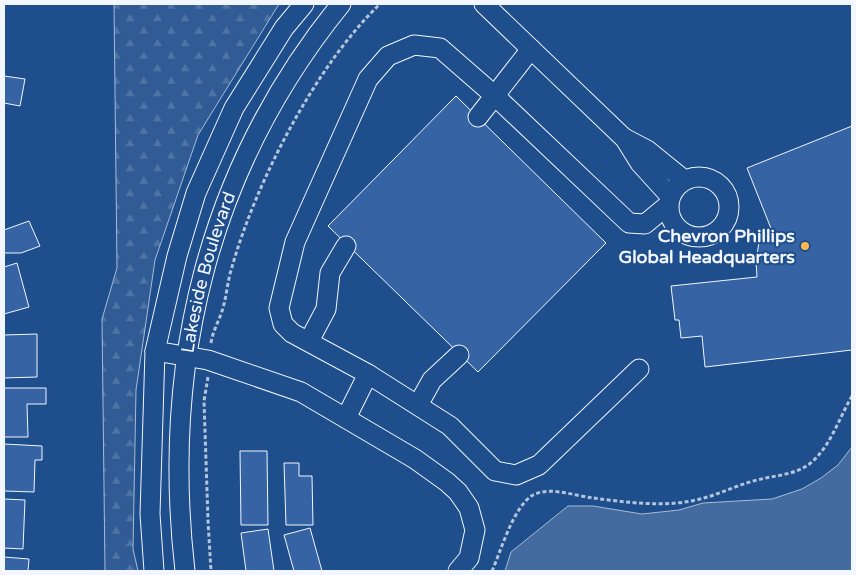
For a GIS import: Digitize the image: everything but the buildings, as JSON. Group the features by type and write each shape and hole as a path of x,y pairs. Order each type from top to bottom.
{"street":[{"name":"Lakeside Boulevard","path":"154,571 150,514 155,351 177,256 196,193 234,108 284,28 304,4"},
{"name":"Lakeside Boulevard","path":"185,571 179,518 180,413 206,259 224,203 254,135 309,43 341,4"},
{"path":"484,4 625,139 669,200 674,224 690,236 710,236 725,223 729,204 726,194 721,186 703,177 684,180 669,200 645,224 629,222 494,95 440,48 414,45 388,56 368,79 296,242 279,308 283,324 292,333 368,374 450,426 495,471 516,475 539,465 639,368"},
{"path":"478,117 531,49"},
{"path":"625,139 647,150 684,180"},
{"path":"309,341 326,308 330,273 346,246"},
{"path":"155,351 208,360 301,392 424,465 447,482 464,499 474,521 475,538 469,558 458,571"},
{"path":"418,405 432,380 459,355"},
{"path":"346,418 368,374"},
{"path":"150,514 179,518"}],"path":[{"path":"211,571 204,401 213,329 223,309 232,268 244,230 269,173 308,97 329,64 380,4"},
{"path":"492,571 514,521 532,496 540,492 555,492 593,498 682,502 709,497 755,481 797,472 811,463 821,452 852,396"}],"green space":[{"path":"114,4 279,4 198,135 155,260 136,390 133,549 138,571 105,571 102,319 117,268"}],"shaded area":[{"path":"852,447 852,571 505,571 511,552 568,506 593,506 642,514 679,510 703,503 772,499 802,489 821,478 838,465"}],"place":[{"name":"Chevron Phillips Global Headquarters","path":"805,246"}]}
